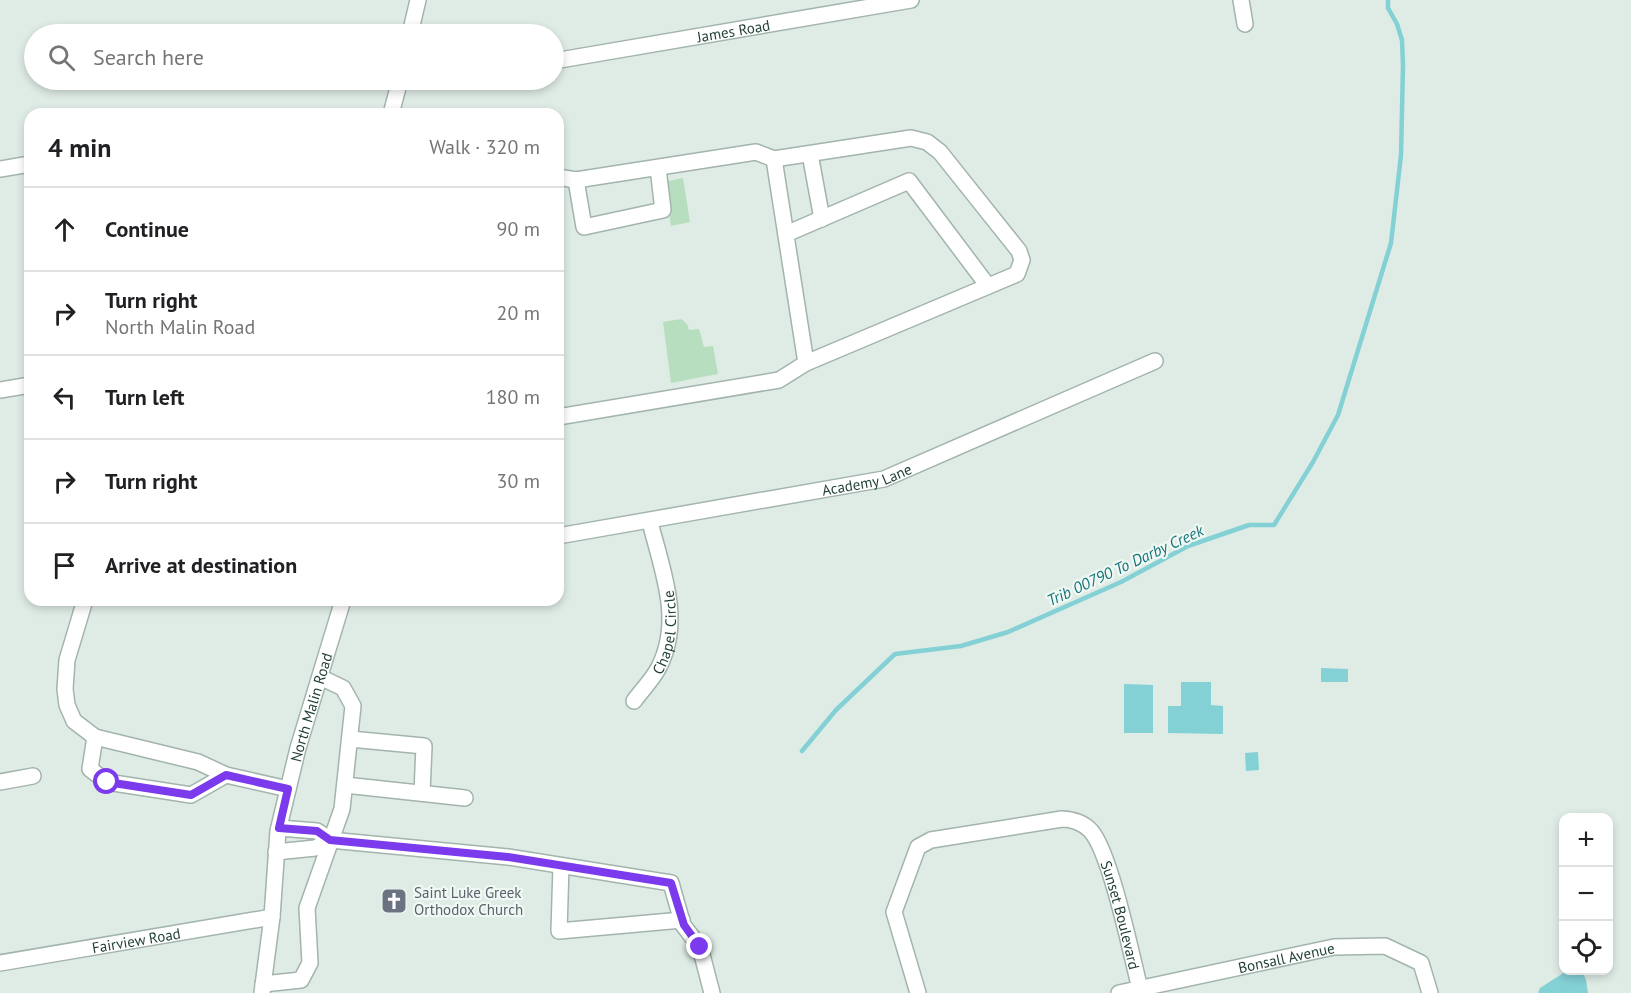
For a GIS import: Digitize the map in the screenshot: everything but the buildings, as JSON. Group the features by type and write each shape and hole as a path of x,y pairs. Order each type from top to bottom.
{"street":[{"path":"412,24 418,0"},
{"name":"James Road","path":"564,59 886,2 911,0"},
{"path":"1241,0 1245,24"},
{"path":"393,108 397,90"},
{"path":"564,178 576,180 756,152 774,159 911,138 927,142 940,152 1019,251 1022,260 1017,274 806,363 779,380 564,416"},
{"path":"810,154 822,219"},
{"path":"774,159 806,363"},
{"path":"0,169 24,165"},
{"path":"576,180 584,227 663,210 658,168"},
{"path":"786,234 909,181 988,286"},
{"name":"Academy Lane","path":"564,535 650,522 884,478 1155,361"},
{"path":"0,390 24,386"},
{"name":"Chapel Circle","path":"634,701 659,669 670,640 671,608 650,522"},
{"path":"83,606 68,660 65,689 67,705 74,721 95,737 198,762 226,775 288,789"},
{"name":"North Malin Road","path":"262,989 272,917 279,828 288,789 341,606"},
{"path":"262,989 301,980 310,963 307,908 342,809 353,706 343,688 320,677"},
{"path":"95,737 90,769 107,782 191,795 226,775"},
{"path":"350,739 424,746 422,793"},
{"path":"0,782 33,776"},
{"path":"345,785 465,798"},
{"name":"Sunset Boulevard","path":"918,993 894,912 913,855 925,842 1062,819 1081,824 1095,837 1109,872 1141,991"},
{"path":"279,828 317,831 330,840 508,857 671,883 682,920 700,947 712,993"},
{"path":"276,852 315,848 330,840"},
{"path":"561,866 559,931 682,920"},
{"name":"Fairview Road","path":"0,963 272,917"},
{"name":"Bonsall Avenue","path":"1119,993 1141,991 1334,947 1385,946 1421,963 1430,993"}],"green space":[{"path":"683,178 690,222 671,226 664,182"},
{"path":"681,319 687,324 689,330 699,329 704,347 713,346 718,374 671,383 663,322"}],"water":[{"path":"1321,668 1348,669 1348,682 1321,682"},
{"path":"1181,682 1211,682 1211,705 1223,706 1223,734 1168,733 1168,706 1181,706"},
{"path":"1124,684 1153,685 1153,733 1124,733"},
{"path":"1258,752 1259,770 1246,771 1245,753"},
{"path":"1560,975 1584,975 1588,993 1538,993 1540,988"}],"waterway":[{"name":"Trib 00790 To Darby Creek","path":"802,751 836,710 895,654 961,646 1008,632 1121,582 1188,546 1249,525 1274,525 1313,462 1338,415 1391,243 1401,155 1403,65 1402,40 1397,24 1388,8 1388,0"}],"place":[{"name":"Saint Luke Greek Orthodox Church","path":"394,901"}],"route":[{"path":"107,782 191,795 226,775 288,789 279,828 317,831 330,840 508,857 671,883 684,925 700,947"}]}
